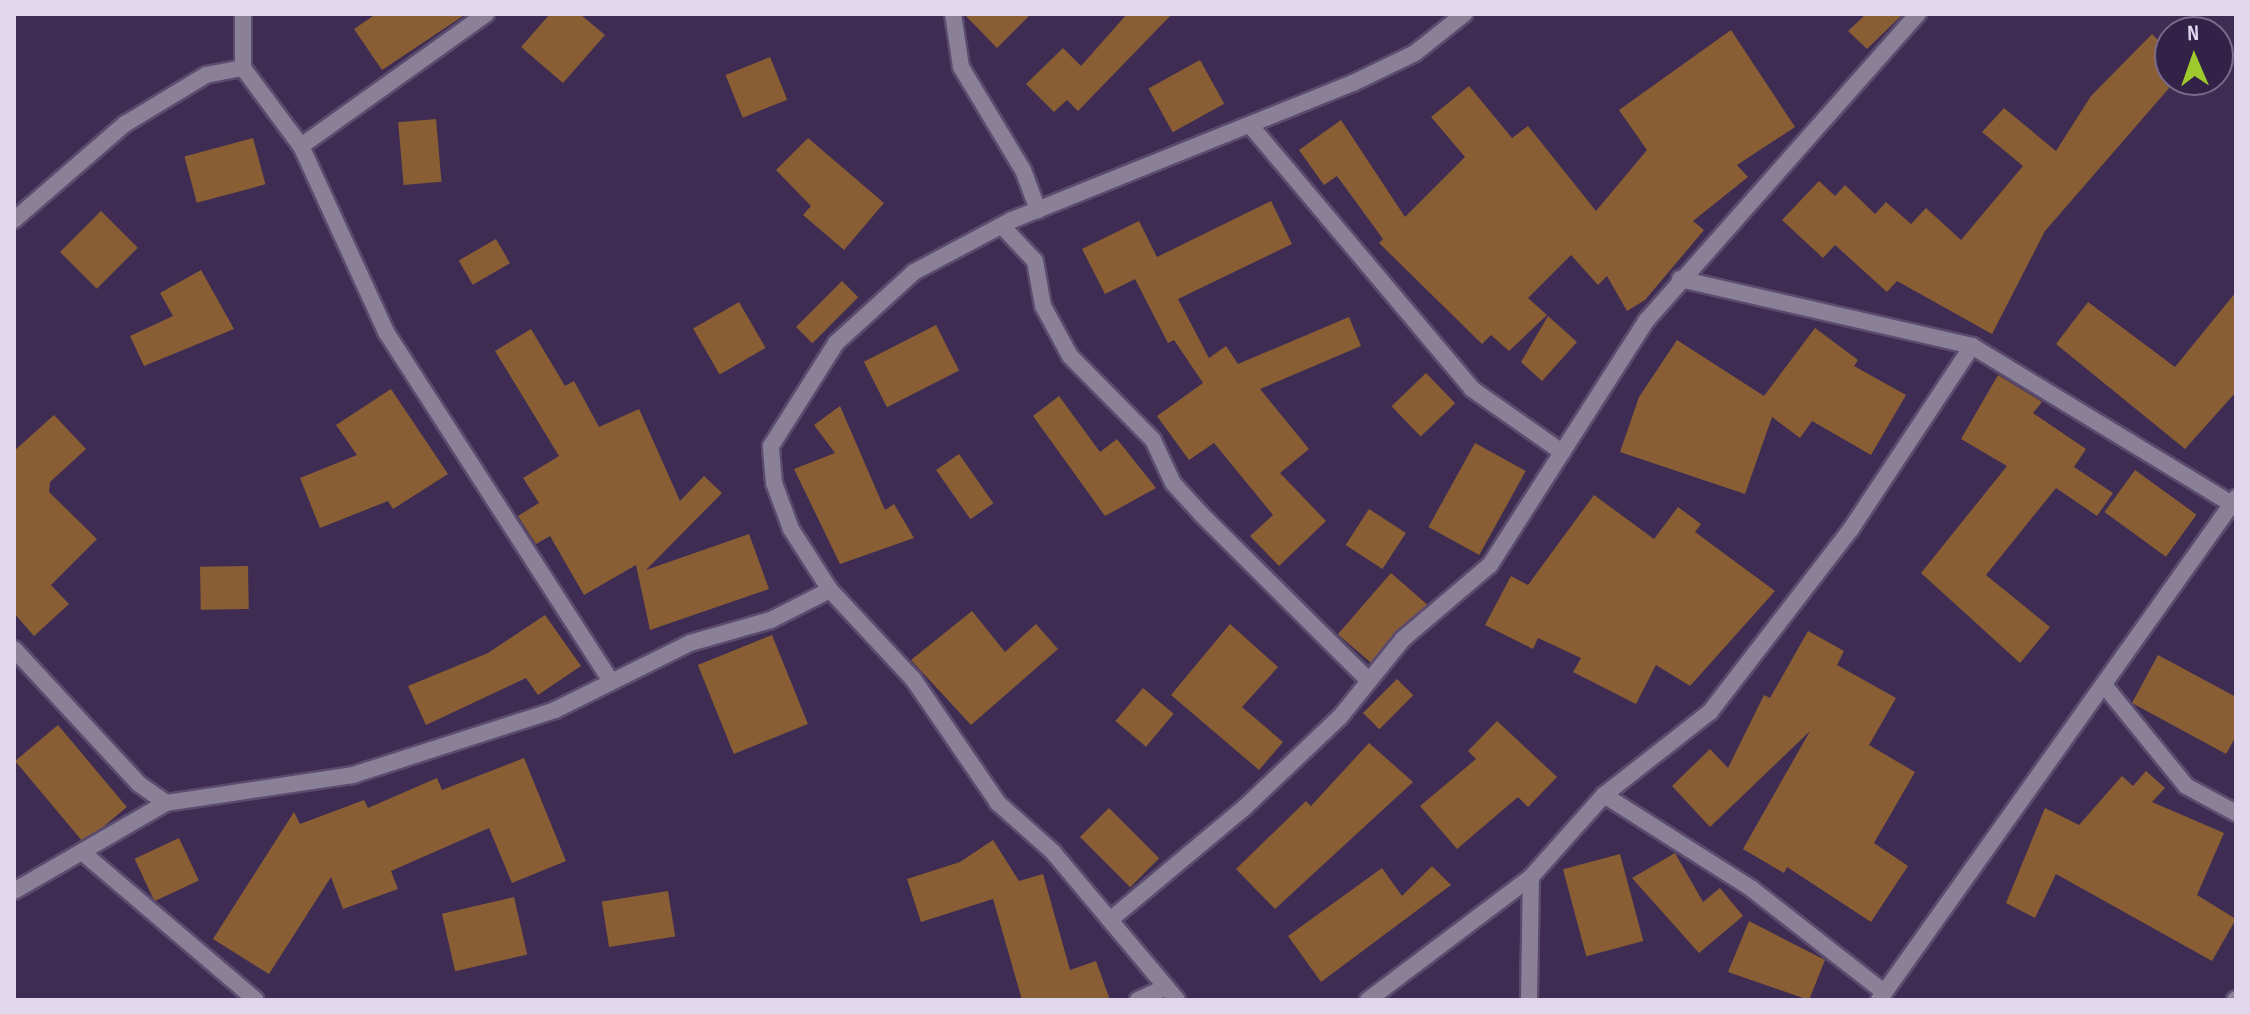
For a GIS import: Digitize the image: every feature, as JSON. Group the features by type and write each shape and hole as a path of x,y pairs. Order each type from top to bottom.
{"street":[{"path":"243,14 243,68 301,146 393,345 610,680"},
{"path":"301,146 486,14"},
{"path":"953,14 961,67 1023,170 1038,210"},
{"path":"1138,1000 1171,994 1053,852 998,803 913,679 830,590 791,529 774,483 771,446 788,410 836,343 914,272 1038,210 1250,125 1415,53 1464,14"},
{"path":"1110,920 1244,808 1437,607 1490,565 1562,452 1680,279 1918,14"},
{"path":"14,220 125,124 206,75 243,68"},
{"path":"1250,125 1472,389 1562,452"},
{"path":"1002,226 1035,261 1043,306 1070,356 1153,440 1173,483 1202,515 1369,681"},
{"path":"1604,795 1752,889 1882,996 2234,501 1972,346 1680,279"},
{"path":"1368,1000 1531,877 1604,795 1710,712 1851,529 1972,346"},
{"path":"14,891 166,803 314,786 555,710 610,680 830,590"},
{"path":"14,649 139,784 166,803"},
{"path":"2104,685 2186,786 2236,813"},
{"path":"82,852 256,1000"},
{"path":"1529,1000 1531,877"}],"building":[{"path":"376,14 466,14 382,70 354,29"},
{"path":"550,14 580,14 605,35 563,83 521,47"},
{"path":"964,14 1031,14 997,48"},
{"path":"1127,14 1172,14 1078,111 1067,100 1054,112 1026,84 1063,48 1081,66"},
{"path":"1866,14 1903,14 1867,49 1848,31"},
{"path":"1731,30 1795,127 1737,165 1748,177 1693,221 1704,230 1645,300 1627,311 1607,276 1598,285 1571,255 1528,298 1547,315 1509,351 1491,335 1482,344 1379,243 1383,239 1337,176 1324,185 1299,150 1341,120 1405,217 1465,157 1431,117 1469,86 1512,138 1528,126 1596,211 1647,150 1619,110"},
{"path":"2152,34 2154,36 2154,96 2162,96 2045,231 1992,334 1897,281 1887,292 1835,245 1823,258 1782,220 1819,181 1835,196 1845,185 1875,214 1886,202 1911,224 1926,208 1961,240 2023,166 1982,132 2004,108 2056,151 2091,96"},
{"path":"770,57 787,100 743,118 725,75"},
{"path":"1200,60 1224,104 1173,132 1148,89"},
{"path":"436,119 441,182 404,185 398,122"},
{"path":"253,138 265,184 197,203 184,156"},
{"path":"808,138 884,203 844,250 803,215 811,206 776,170"},
{"path":"1271,201 1292,244 1178,299 1209,358 1226,346 1238,364 1349,317 1361,346 1260,389 1309,449 1280,473 1326,521 1279,566 1250,536 1273,515 1214,443 1189,460 1157,416 1203,383 1174,340 1168,343 1135,279 1105,294 1082,249 1139,221 1157,257"},
{"path":"101,211 138,248 97,289 60,252"},
{"path":"496,239 510,263 473,285 459,260"},
{"path":"201,270 234,329 144,366 130,336 173,316 160,293"},
{"path":"842,281 858,297 812,343 796,327"},
{"path":"2236,292 2236,392 2185,449 2056,344 2088,302 2175,367"},
{"path":"739,302 766,348 720,374 693,328"},
{"path":"1548,316 1577,342 1542,381 1521,362"},
{"path":"936,325 959,370 887,407 864,362"},
{"path":"1815,328 1858,360 1854,366 1906,395 1871,455 1812,421 1800,438 1772,417 1745,494 1620,452 1639,397 1677,340 1764,396"},
{"path":"531,329 565,386 574,381 599,427 639,409 680,501 704,476 722,493 646,570 749,534 769,589 650,630 636,565 584,595 550,536 536,544 518,516 539,503 523,478 559,456 495,351"},
{"path":"1426,373 1455,403 1421,437 1391,406"},
{"path":"1998,375 2042,402 2033,413 2086,449 2074,467 2113,493 2097,516 2056,488 1986,575 2050,627 2020,663 1921,573 2007,466 1961,439"},
{"path":"391,389 448,474 393,509 388,501 320,528 300,478 357,455 336,425"},
{"path":"1059,396 1100,452 1117,439 1156,488 1105,516 1033,416"},
{"path":"840,406 885,510 894,504 914,538 840,564 794,469 835,453 814,425"},
{"path":"54,415 86,449 50,482 49,492 97,539 51,585 69,604 34,636 14,613 14,451"},
{"path":"1475,443 1526,471 1479,555 1428,527"},
{"path":"959,454 993,503 970,519 936,470"},
{"path":"2135,470 2196,515 2166,557 2104,512"},
{"path":"1594,495 1654,539 1678,507 1701,524 1695,532 1775,591 1690,686 1656,665 1636,704 1573,672 1581,658 1538,638 1533,649 1485,625 1511,576 1528,585"},
{"path":"1369,509 1406,533 1382,569 1346,545"},
{"path":"248,566 249,609 201,610 200,567"},
{"path":"1391,573 1427,604 1374,666 1338,634"},
{"path":"972,611 1005,652 1036,624 1058,649 971,725 911,660"},
{"path":"545,615 581,666 538,695 526,678 426,725 408,686 488,653"},
{"path":"1230,624 1278,667 1242,707 1283,742 1259,770 1171,695"},
{"path":"1808,631 1844,651 1837,665 1896,698 1869,745 1915,772 1874,843 1908,866 1871,922 1787,867 1784,873 1743,849 1810,731 1710,827 1672,786 1710,749 1728,768 1764,695 1770,698"},
{"path":"772,635 808,724 734,754 698,665"},
{"path":"2158,655 2236,697 2236,736 2226,754 2132,703"},
{"path":"1397,679 1413,695 1379,729 1363,713"},
{"path":"1143,688 1174,714 1146,747 1115,721"},
{"path":"1497,721 1557,777 1528,807 1518,797 1457,849 1420,806 1476,759 1468,751"},
{"path":"58,725 127,807 84,843 15,761"},
{"path":"1369,743 1413,782 1275,909 1236,869 1306,801 1311,806"},
{"path":"524,758 566,861 512,883 489,828 391,871 398,889 343,909 331,877 269,974 213,939 294,812 300,824 364,800 368,808 437,778 442,790"},
{"path":"2146,771 2165,788 2152,802 2224,833 2197,895 2236,919 2212,961 2056,874 2035,918 2006,903 2045,808 2079,825 2122,776 2133,786"},
{"path":"1109,808 1159,858 1130,887 1080,837"},
{"path":"179,838 199,881 154,901 135,859"},
{"path":"993,840 1019,881 1043,874 1070,970 1096,961 1110,1000 1022,1000 993,899 921,922 907,879 960,862"},
{"path":"1675,853 1703,902 1720,888 1743,916 1699,953 1632,878"},
{"path":"1620,854 1643,941 1586,956 1563,869"},
{"path":"1432,866 1451,885 1321,982 1288,936 1382,868 1402,896"},
{"path":"668,891 675,936 609,947 602,901"},
{"path":"514,897 527,954 455,971 442,914"},
{"path":"1749,921 1825,960 1809,1000 1728,972"}]}
